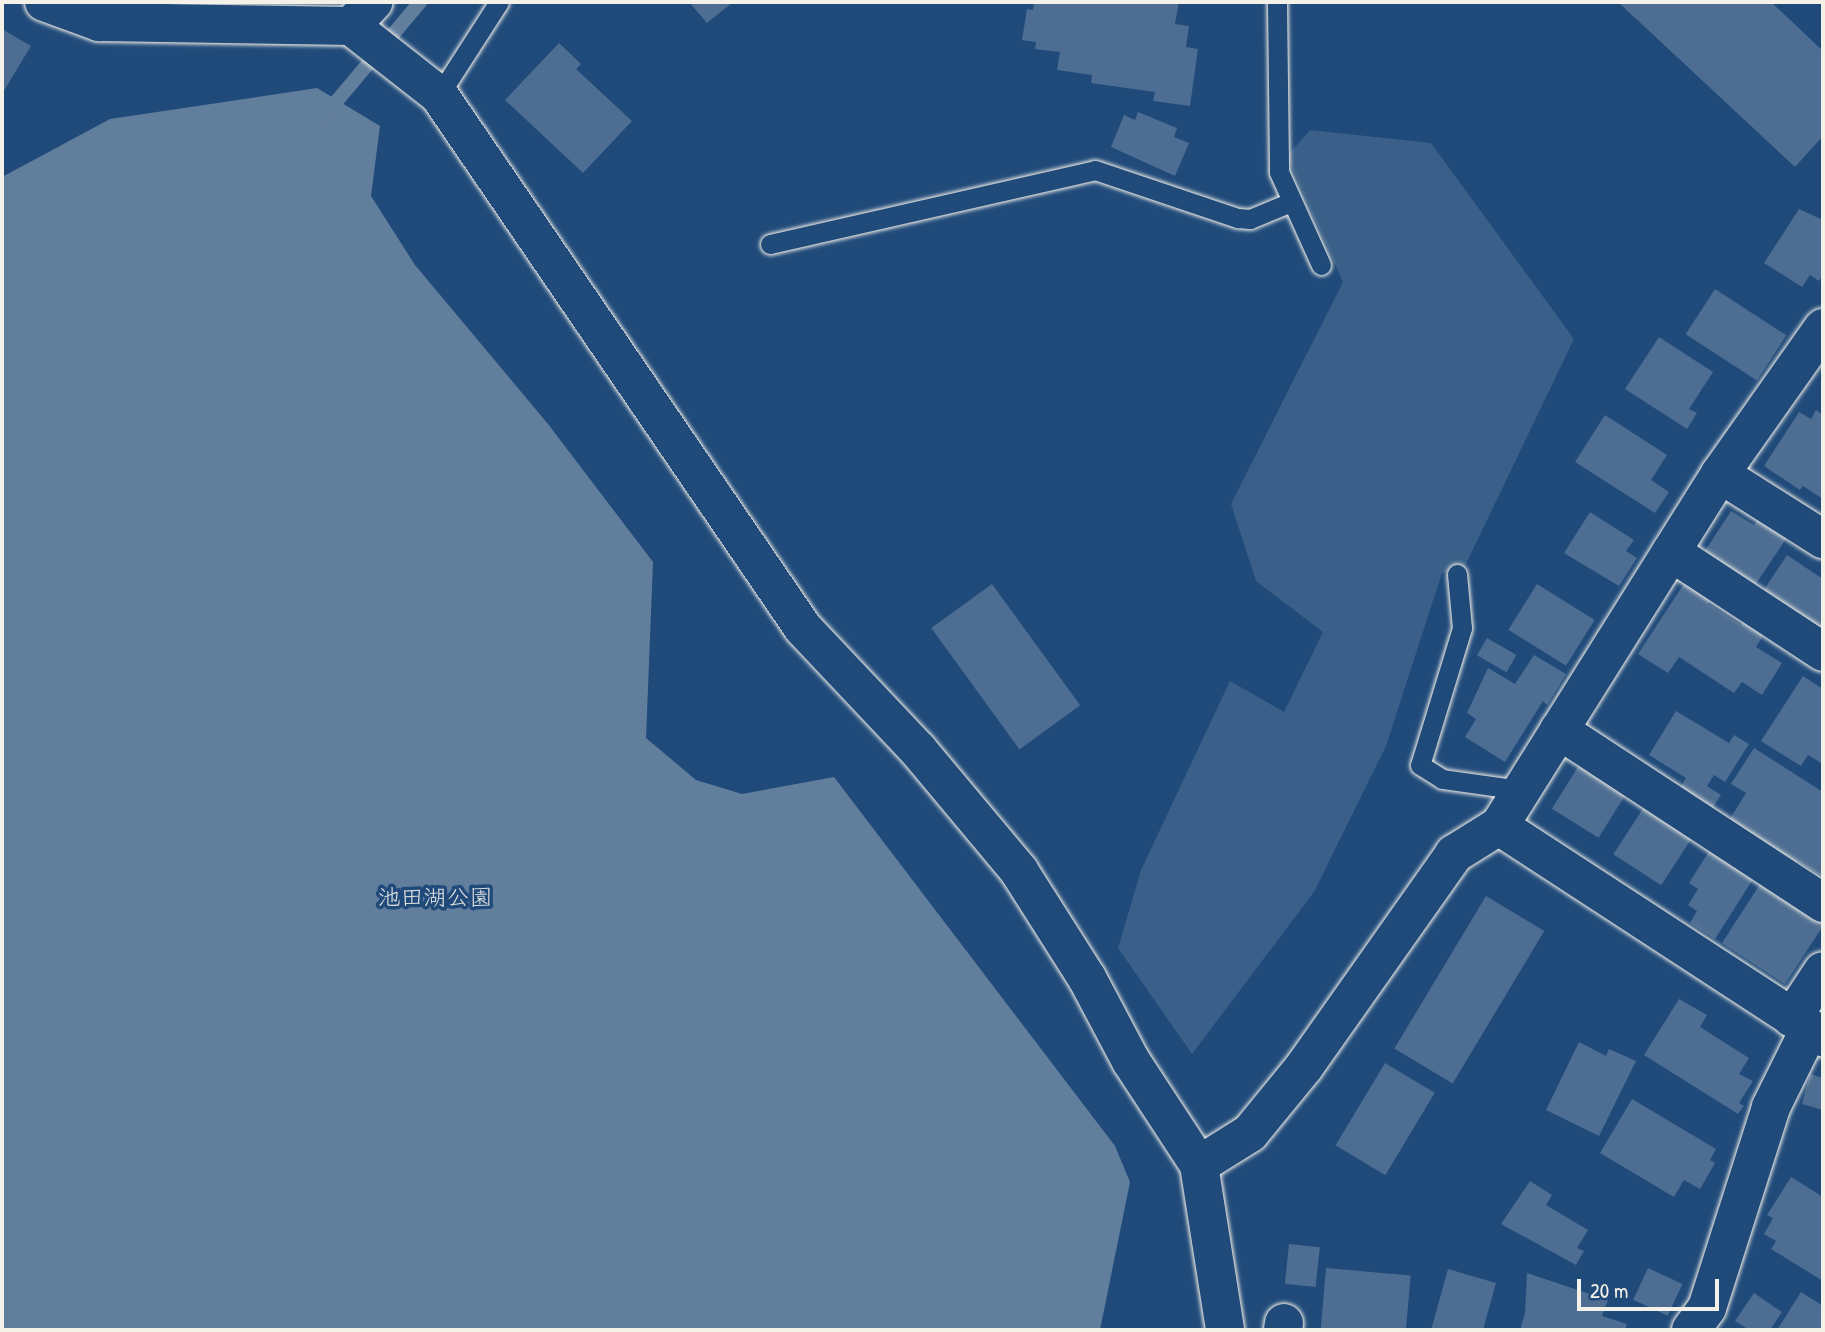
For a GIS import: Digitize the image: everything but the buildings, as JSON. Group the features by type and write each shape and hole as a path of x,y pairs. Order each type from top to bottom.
{"street":[{"path":"44,2 99,22 275,12 363,22 403,69 439,95 803,628 918,750 1018,871 1199,1165 1225,1330"},
{"path":"1199,1165 1250,1133 1304,1067 1454,854 1499,827 1720,474 1823,328"},
{"path":"1720,474 1823,539"},
{"path":"1671,552 1823,652"},
{"path":"1559,730 1823,902"},
{"path":"1499,827 1809,1027"},
{"path":"1691,1330 1707,1308 1771,1107 1809,1027 1823,971"}],"lane":[{"path":"439,95 499,2"},
{"path":"1277,2 1279,172 1321,265"},
{"path":"770,244 1095,170 1238,218 1250,219 1291,202"},
{"path":"1457,574 1462,628 1420,765 1442,779 1521,790"}],"shaded area":[{"name":"池田湖公園","path":"317,88 380,126 371,196 415,265 548,424 653,562 646,738 696,780 742,794 834,777 1115,1146 1130,1182 1100,1330 2,1330 2,177 110,119"},
{"path":"1310,130 1431,143 1574,339 1464,568 1442,573 1386,746 1314,892 1192,1054 1118,948 1141,870 1230,681 1284,712 1323,632 1256,581 1231,504 1343,282 1287,156"}],"waterway":[{"path":"325,115 420,2"}]}
